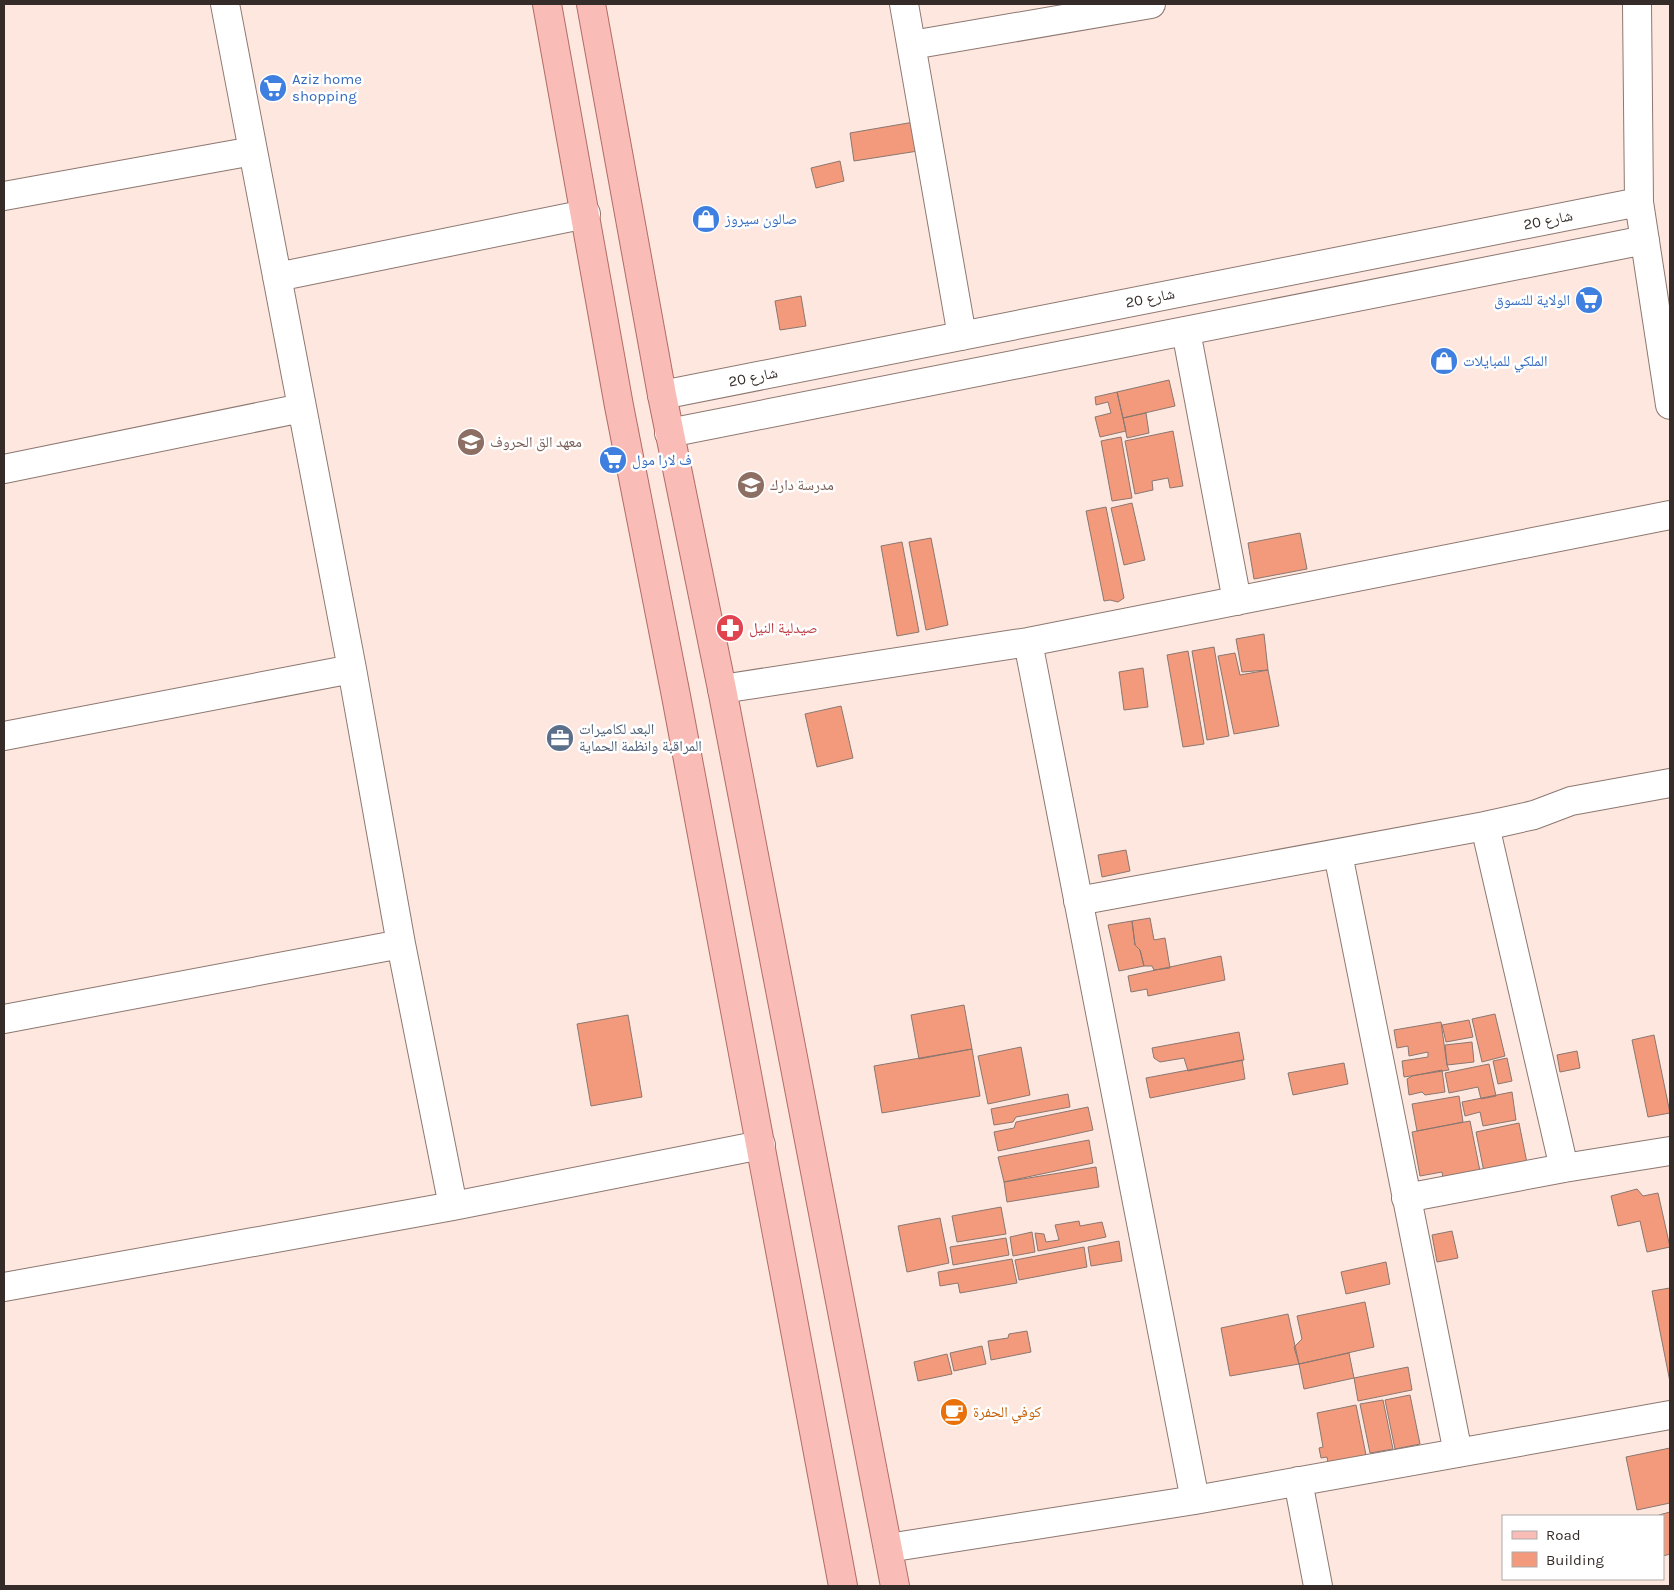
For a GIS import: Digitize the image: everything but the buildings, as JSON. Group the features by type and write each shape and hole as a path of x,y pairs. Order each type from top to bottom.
{"main road":[{"path":"547,4 619,406 761,1145 843,1586"},
{"path":"591,4 669,433 722,689 896,1586"}],"street":[{"path":"225,4 452,1206"},
{"path":"904,4 962,336"},
{"path":"912,45 1151,4"},
{"path":"1637,4 1639,202 1670,406"},
{"path":"4,196 253,151"},
{"name":"شارع 20","path":"662,395 1639,202"},
{"path":"277,277 586,214"},
{"path":"669,433 1645,240"},
{"path":"1186,331 1237,601"},
{"path":"4,470 302,408"},
{"path":"722,689 1028,642 1670,515"},
{"path":"1028,642 1195,1500"},
{"path":"4,736 352,669"},
{"path":"1078,901 1485,826 1534,815 1571,801 1670,783"},
{"path":"1485,826 1564,1168"},
{"path":"1338,854 1458,1453"},
{"path":"4,1019 401,944"},
{"path":"4,1287 452,1206 761,1145"},
{"path":"1406,1198 1564,1168 1670,1151"},
{"path":"888,1548 1195,1500 1670,1415"},
{"path":"1298,1481 1318,1586"}],"place":[{"name":"Aziz home shopping","path":"273,88"},
{"name":"صالون سيروز","path":"706,219"},
{"name":"الولاية للتسوق","path":"1589,300"},
{"name":"الملكي للمبايلات","path":"1444,361"},
{"name":"معهد الق الحروف","path":"471,442"},
{"name":"ف لارا مول","path":"613,460"},
{"name":"مدرسة دارك","path":"751,485"},
{"name":"صيدلية النيل","path":"730,628"},
{"name":"البعد لكاميرات المراقبة وانظمة الحماية","path":"560,738"},
{"name":"كوفي الحفرة","path":"954,1412"}]}
